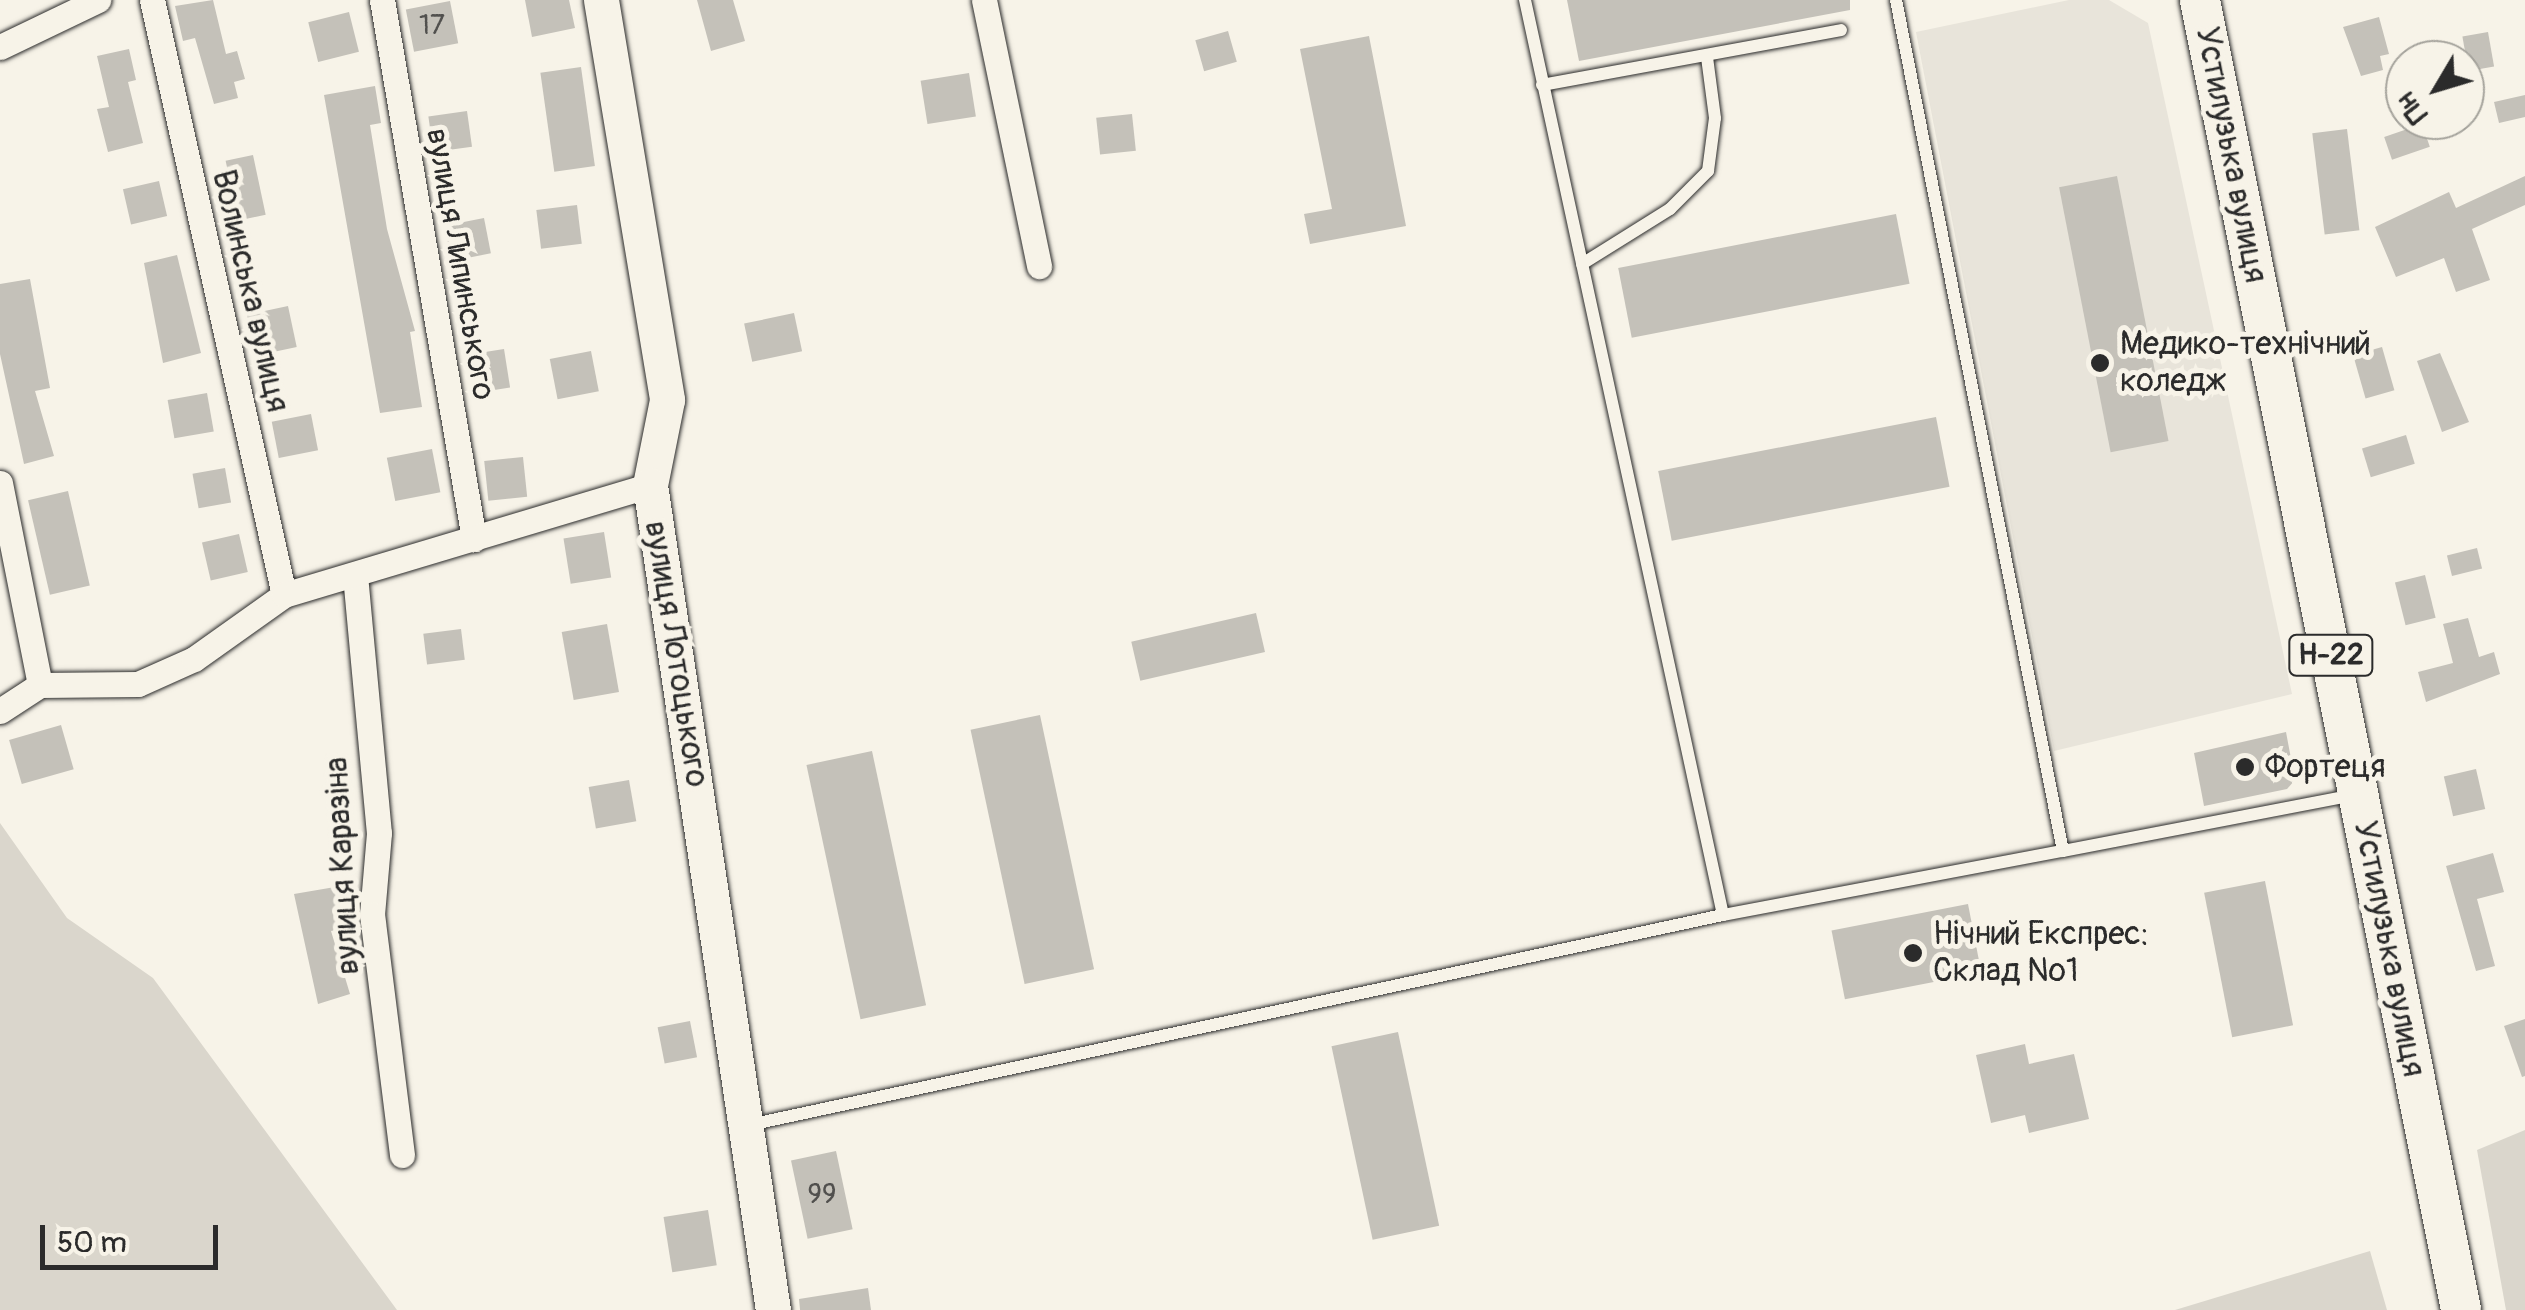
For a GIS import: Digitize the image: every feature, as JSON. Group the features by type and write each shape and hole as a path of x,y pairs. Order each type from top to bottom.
{"main road":[{"name":"Устилузька вулиця","path":"2195,3 2460,1310"}],"street":[{"path":"0,46 98,0"},
{"name":"Волинська вулиця","path":"152,0 284,596"},
{"name":"вулиця Липинського","path":"382,0 474,539"},
{"name":"вулиця Лотоцького","path":"601,0 667,400 650,485 773,1310"},
{"path":"984,0 1039,266"},
{"path":"0,483 40,684"},
{"path":"0,711 40,684 138,684 194,659 284,596 650,485"},
{"name":"вулиця Каразіна","path":"355,574 379,833 372,914 402,1155"}],"lane":[{"path":"1525,0 1723,915"},
{"path":"1896,0 2063,851"},
{"path":"1542,85 1842,30"},
{"path":"1582,264 1670,209 1708,171 1716,118 1707,57"},
{"path":"748,1126 1723,915 2358,794"}],"shaded area":[{"name":"Медико-технічний коледж","path":"2069,0 2109,0 2148,23 2292,694 2054,751 1916,32"},
{"path":"0,823 67,918 153,978 397,1310 0,1310"},
{"path":"2525,1130 2525,1310 2506,1310 2477,1150"},
{"path":"2370,1251 2387,1310 2175,1310"}],"building":[{"path":"213,0 226,54 237,51 245,79 234,82 238,98 214,104 195,38 183,41 175,6"},
{"path":"525,0 569,0 575,28 532,37"},
{"path":"697,0 733,0 745,41 711,51"},
{"path":"1567,0 1850,0 1850,10 1579,61"},
{"path":"450,1 458,43 414,52 406,10"},
{"path":"349,12 359,52 318,62 308,22"},
{"path":"2379,17 2385,40 2385,55 2380,56 2383,70 2361,76 2343,27"},
{"path":"1228,31 1237,62 1204,71 1195,40"},
{"path":"2488,32 2494,66 2485,68 2485,40 2463,40 2462,37"},
{"path":"1369,36 1406,226 1310,244 1304,214 1332,209 1300,49"},
{"path":"129,49 136,80 128,82 143,143 108,152 97,109 109,107 97,56"},
{"path":"581,67 595,166 554,172 540,73"},
{"path":"969,73 976,116 927,124 921,81"},
{"path":"375,86 381,123 370,125 387,229 415,331 410,332 422,407 380,413 324,95"},
{"path":"2525,95 2525,117 2499,123 2494,102"},
{"path":"467,111 472,147 433,152 428,116"},
{"path":"1132,114 1136,151 1100,155 1096,118"},
{"path":"2347,129 2359,230 2325,235 2312,133"},
{"path":"2385,140 2428,140 2430,147 2392,160"},
{"path":"253,155 266,215 238,220 226,161"},
{"path":"2117,176 2169,441 2111,452 2059,187"},
{"path":"2525,176 2525,205 2472,229 2490,280 2456,292 2444,258 2396,277 2375,227 2449,192 2456,208"},
{"path":"159,181 167,216 131,224 123,189"},
{"path":"577,205 582,244 541,249 536,210"},
{"path":"1896,214 1910,284 1632,338 1618,268"},
{"path":"484,218 491,253 452,261 445,226"},
{"path":"177,255 201,353 163,363 144,263"},
{"path":"30,279 50,388 35,391 54,456 24,464 0,354 0,284"},
{"path":"288,306 297,347 256,356 247,315"},
{"path":"794,313 802,351 752,362 744,324"},
{"path":"2382,347 2394,390 2366,399 2353,355"},
{"path":"504,349 510,388 476,393 469,354"},
{"path":"591,351 599,391 558,399 550,359"},
{"path":"2440,353 2469,422 2442,432 2417,361"},
{"path":"207,393 214,431 174,438 168,400"},
{"path":"311,414 318,450 279,458 272,422"},
{"path":"1936,417 1950,487 1672,541 1658,471"},
{"path":"2406,435 2415,464 2371,477 2362,448"},
{"path":"432,449 440,492 395,501 387,458"},
{"path":"523,457 527,497 488,501 484,461"},
{"path":"225,468 231,502 199,508 193,474"},
{"path":"68,491 90,586 50,595 28,500"},
{"path":"604,532 611,577 571,584 564,538"},
{"path":"239,534 248,572 211,581 202,543"},
{"path":"2477,548 2482,568 2452,576 2447,555"},
{"path":"2425,575 2436,618 2406,625 2395,582"},
{"path":"1256,613 1265,652 1140,681 1131,642"},
{"path":"2468,618 2479,657 2494,652 2500,674 2426,702 2418,672 2453,663 2443,624"},
{"path":"607,624 619,692 574,700 562,632"},
{"path":"461,629 465,660 427,664 423,634"},
{"path":"1040,715 1094,969 1025,984 971,730"},
{"path":"61,725 74,769 22,784 9,740"},
{"name":"Фортеця","path":"2286,732 2295,780 2287,789 2204,806 2194,753"},
{"path":"872,751 926,1005 861,1019 806,765"},
{"path":"2476,769 2485,809 2453,816 2444,776"},
{"path":"629,780 636,821 596,828 589,787"},
{"path":"2493,853 2504,892 2477,899 2495,966 2476,971 2446,866"},
{"path":"2265,881 2293,1025 2232,1037 2204,893"},
{"path":"335,887 342,929 331,931 350,994 318,1004 294,894"},
{"path":"1968,904 1981,973 1845,999 1832,931"},
{"path":"2525,1019 2525,1076 2522,1077 2504,1026"},
{"path":"690,1021 697,1057 665,1064 658,1027"},
{"path":"1398,1032 1439,1226 1373,1240 1331,1046"},
{"path":"2025,1044 2029,1064 2074,1054 2089,1119 2029,1133 2025,1115 1991,1123 1976,1055"},
{"path":"836,1151 853,1229 808,1239 791,1161"},
{"path":"708,1210 717,1265 672,1272 664,1217"},
{"path":"868,1288 871,1310 800,1310 799,1299"}],"place":[{"name":"Медико-технічний коледж","path":"2100,363"},
{"name":"Фортеця","path":"2245,767"},
{"name":"Нічний Експрес: Склад №1","path":"1913,953"}]}
